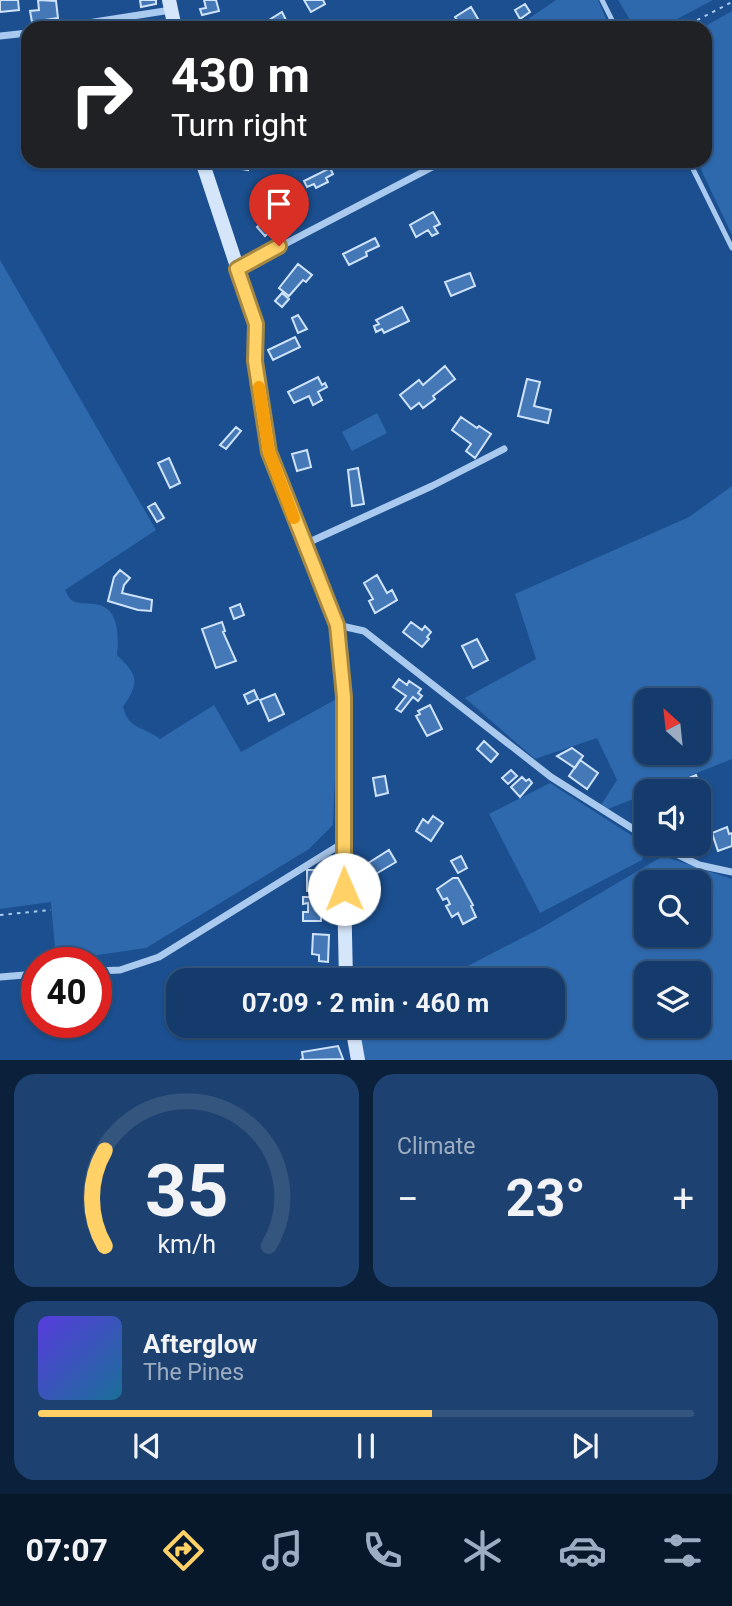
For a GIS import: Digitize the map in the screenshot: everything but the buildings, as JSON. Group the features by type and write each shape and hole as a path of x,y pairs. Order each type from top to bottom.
{"street":[{"path":"91,21 170,5"},
{"path":"0,36 21,34"},
{"path":"204,168 256,324 255,361 267,444 337,625 344,697 346,968"},
{"path":"237,269 430,168"},
{"path":"305,544 432,486 504,449"},
{"path":"337,625 364,631 551,777 634,829"},
{"path":"112,970 159,957 343,843"},
{"path":"681,856 699,865 732,872"},
{"path":"0,976 21,975"},
{"path":"354,1038 358,1060"}],"lane":[{"path":"602,0 612,21"},
{"path":"692,168 732,248"}],"path":[{"path":"695,21 732,2"},
{"path":"0,915 51,910"}],"shaded area":[{"path":"556,0 598,0 607,21 525,21"},
{"path":"618,0 713,0 673,21 631,21"},
{"path":"732,11 732,235 700,168 712,168 712,22"},
{"path":"0,260 156,530 65,590 71,600 102,606 113,616 118,639 117,655 129,668 134,679 132,691 123,707 129,720 160,739 214,705 241,752 338,698 333,825 309,849 146,948 112,953 112,947 55,947 51,902 0,909"},
{"path":"377,413 387,433 352,451 342,432"},
{"path":"732,486 732,759 682,779 634,779 634,799 608,809 601,805 617,780 597,738 535,759 465,698 536,659 515,594 689,517"},
{"path":"550,783 634,837 634,856 644,856 642,860 540,913 489,814"},
{"path":"663,856 705,870 639,870"},
{"path":"711,872 732,879 732,1060 365,1060 360,1038 565,1038 565,968 464,968 541,928 634,873 634,947 711,947"}],"slow traffic":[{"path":"259,387 269,452 294,518"}],"route":[{"path":"279,246 237,269 256,324 255,361 269,452 337,625 344,697 344,889"}]}
